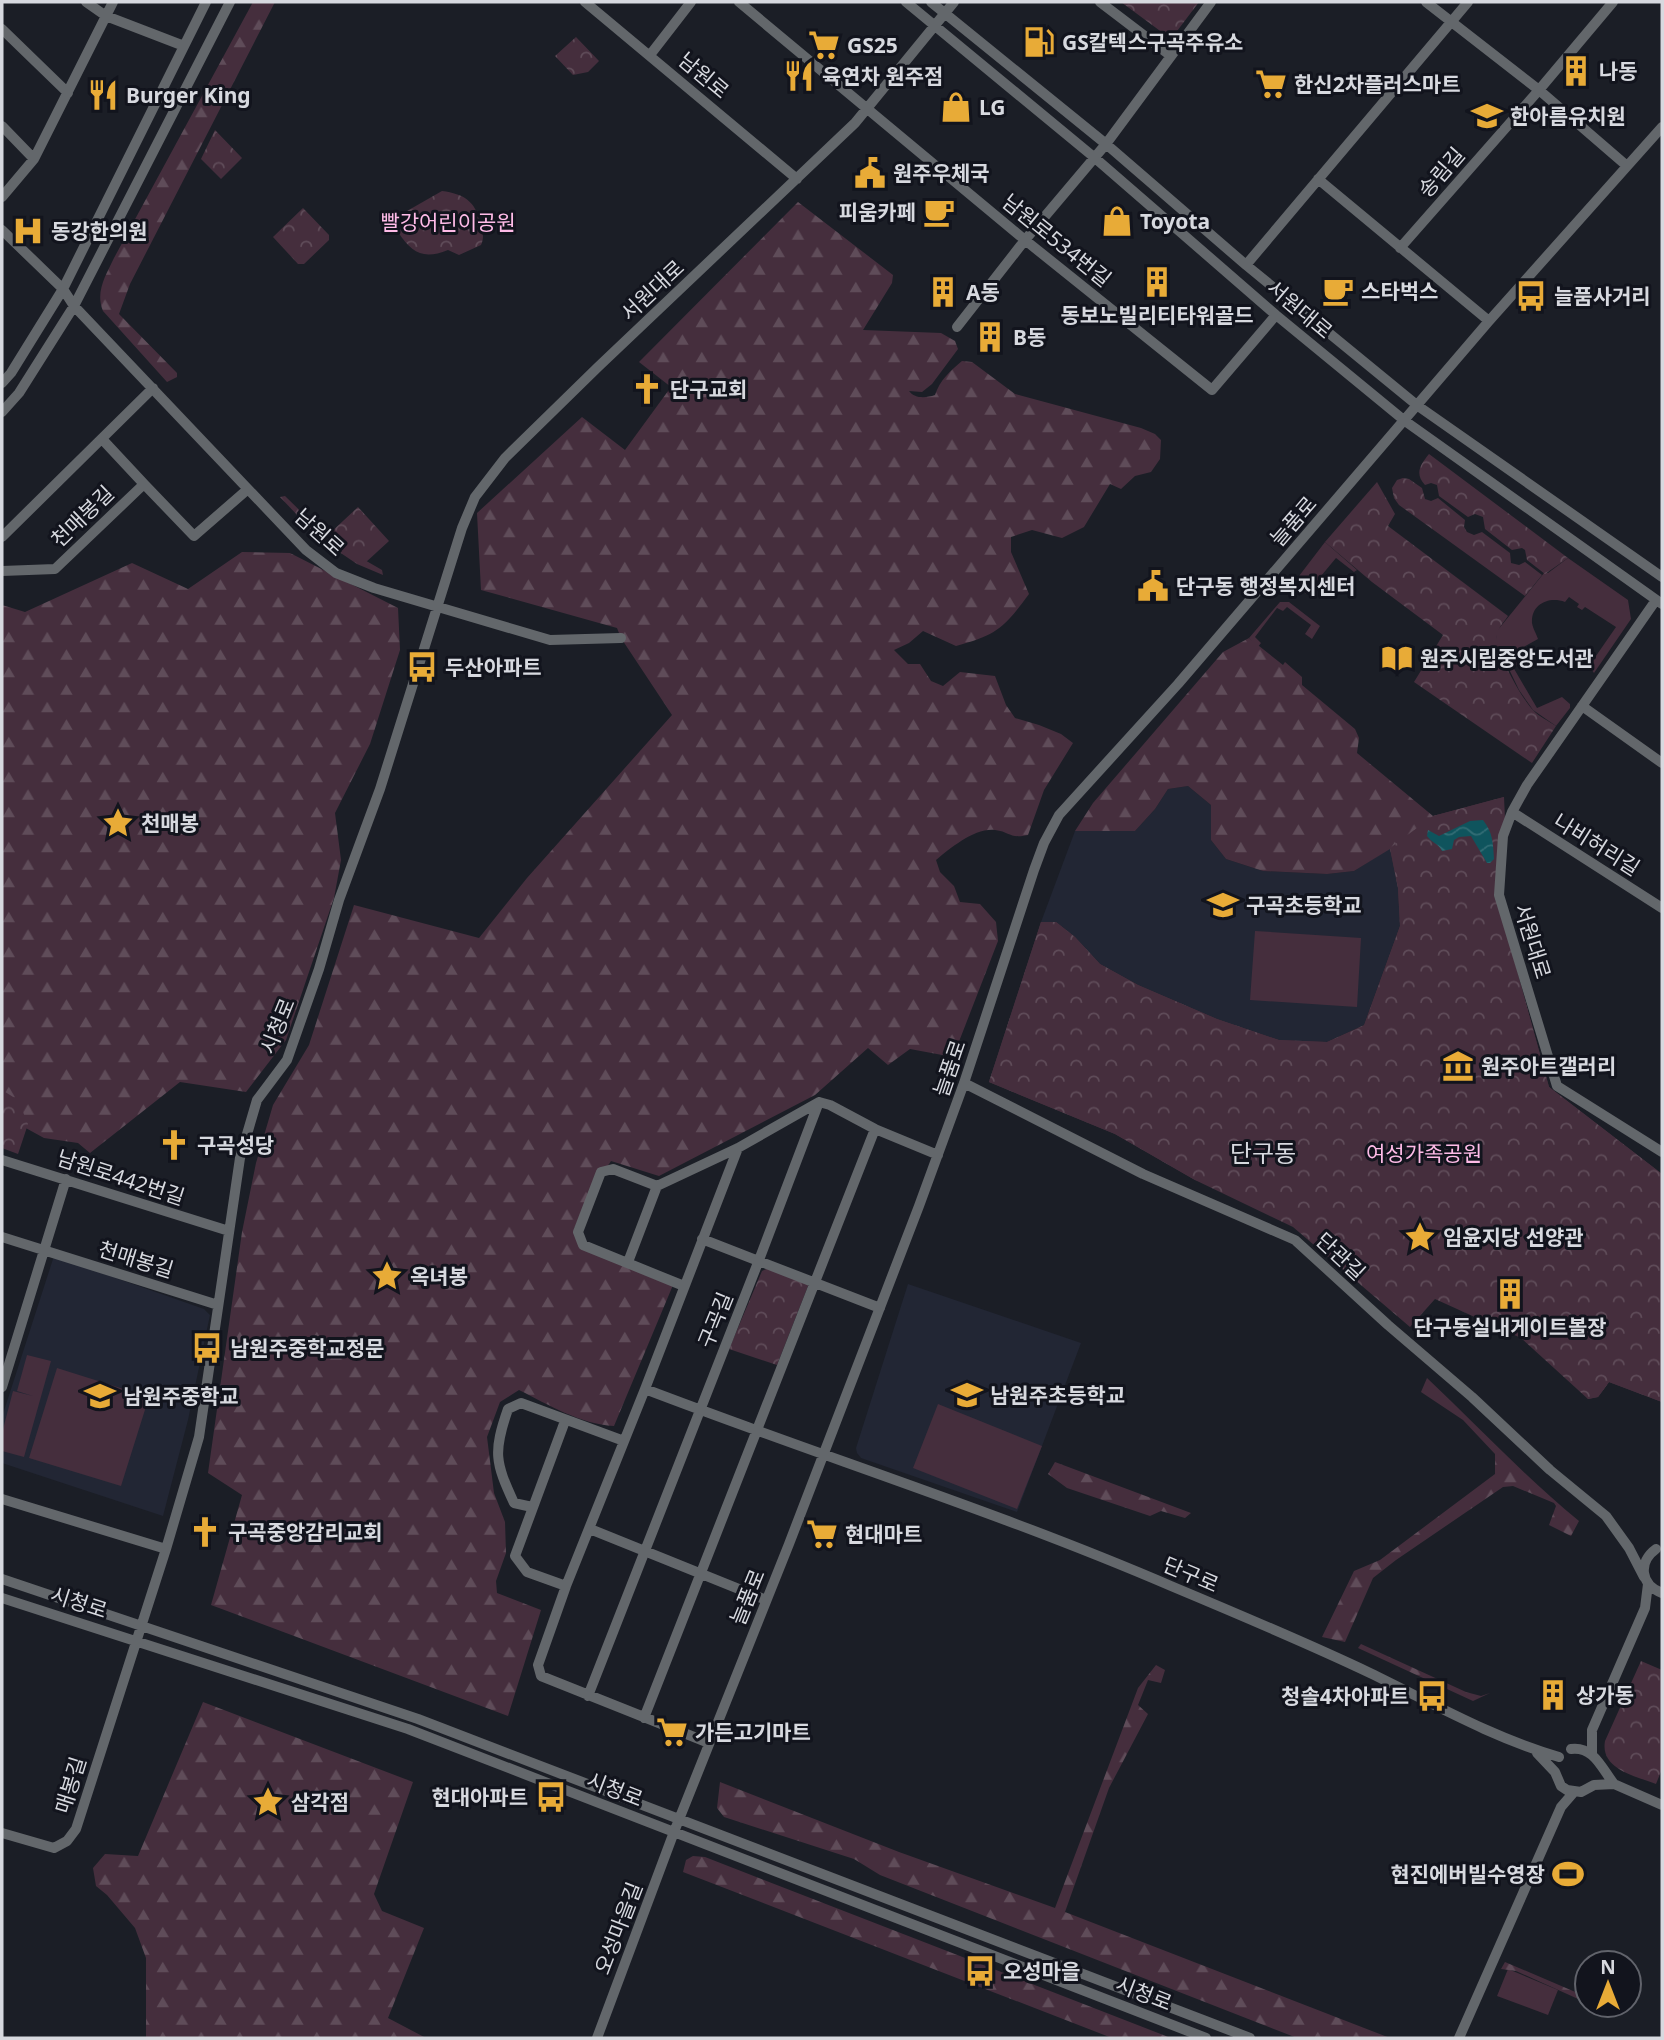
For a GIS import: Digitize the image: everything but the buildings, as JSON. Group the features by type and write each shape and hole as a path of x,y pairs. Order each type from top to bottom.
{"street":[{"path":"86,2 106,16 184,46"},
{"path":"2,197 34,159 113,2"},
{"path":"2,383 11,373 63,289 205,2"},
{"path":"2,412 19,393 74,306 230,2"},
{"name":"남원로","path":"585,2 797,179"},
{"path":"650,55 691,2"},
{"name":"남원로534번길","path":"739,2 1025,240 1212,390 1276,315"},
{"name":"서원대로","path":"906,2 1405,421 1659,602 1581,706 1527,785 1512,812 1503,836 1499,895 1557,1086 1662,1152"},
{"name":"서원대로","path":"931,2 1106,144 1246,265 1418,406 1662,577"},
{"path":"936,26 954,2"},
{"path":"1100,2 1171,56"},
{"path":"957,327 1025,240 1106,144 1211,2"},
{"path":"1426,2 1539,90 1628,166"},
{"path":"1246,265 1468,2"},
{"name":"송림길","path":"1400,248 1613,2"},
{"name":"서원대로","path":"438,608 462,528 475,497 505,458 869,108 936,26"},
{"path":"2,29 68,93"},
{"path":"2,126 34,159"},
{"path":"1418,406 1489,321 1662,127"},
{"path":"1318,179 1489,321"},
{"name":"남원로","path":"2,230 63,289 74,306 306,550 336,573 438,608 550,640 621,638"},
{"name":"천매봉길","path":"2,537 153,388"},
{"name":"늘품로","path":"679,1820 938,1155 1044,843 1059,815 1178,684 1418,406"},
{"name":"천매봉길","path":"102,439 194,536 248,489"},
{"name":"천매봉길","path":"2,571 55,569 144,484"},
{"name":"시청로","path":"141,1625 199,1437 240,1158 257,1100 287,1060 319,969 339,900 380,789 438,608"},
{"path":"1581,706 1662,763"},
{"name":"나비허리길","path":"1512,812 1662,908"},
{"name":"단관길","path":"964,1083 1143,1174 1295,1240 1550,1470 1606,1516 1629,1548 1646,1581"},
{"path":"628,1262 657,1186 737,1148 819,1102 938,1155"},
{"name":"구곡길","path":"588,1696 819,1102"},
{"path":"644,1718 875,1129"},
{"name":"구곡길","path":"709,1743 541,1676 538,1665 566,1586 737,1148"},
{"name":"남원로442번길","path":"2,1160 229,1231"},
{"name":"구곡길","path":"657,1186 613,1169 601,1171 578,1232 583,1245 684,1286"},
{"path":"2,1387 5,1369 66,1180"},
{"name":"천매봉길","path":"2,1237 218,1305"},
{"path":"702,1239 880,1308"},
{"name":"단구로","path":"645,1389 1030,1530 1171,1586 1310,1644 1535,1751"},
{"path":"532,1507 514,1503 496,1454 498,1437 508,1409 521,1403 624,1441"},
{"path":"565,1421 515,1556 527,1572 566,1586"},
{"path":"2,1499 166,1549"},
{"path":"590,1530 766,1600"},
{"path":"1629,1548 1659,1548"},
{"path":"1659,1548 1645,1560 1645,1608 1592,1730 1592,1753 1615,1784 1662,1805"},
{"name":"시청로","path":"2,1579 418,1719 1250,2038"},
{"path":"1645,1608 1662,1595 1646,1581"},
{"name":"시청로","path":"2,1598 408,1729 1206,2038"},
{"name":"매봉길","path":"2,1833 48,1848 54,1848 72,1836 141,1625"},
{"path":"1555,1772 1559,1758 1592,1730"},
{"path":"1571,1749 1579,1748 1592,1753"},
{"path":"1535,1751 1559,1758"},
{"path":"1535,1751 1555,1772 1561,1786 1561,1807"},
{"path":"1561,1786 1574,1792 1588,1790 1594,1785 1600,1772 1599,1765"},
{"path":"1594,1785 1615,1784"},
{"path":"1459,2038 1561,1807 1574,1792"},
{"name":"오성마을길","path":"597,2038 679,1820"}],"shaded area":[{"name":"구곡초등학교","path":"1188,786 1211,805 1211,840 1226,859 1263,871 1327,874 1354,871 1390,848 1398,888 1400,926 1364,1025 1327,1042 1279,1040 1217,1019 1138,985 1100,964 1075,937 1056,922 1041,922 1075,831 1135,831 1155,809 1168,789"},
{"name":"남원주중학교","path":"56,1257 204,1309 210,1315 188,1420 163,1516 2,1463 2,1417 53,1259"},
{"name":"남원주초등학교","path":"908,1284 1081,1343 1017,1512 861,1458 857,1453 856,1448"}],"green space":[{"path":"253,2 275,2 130,284 119,314 177,373 177,377 167,382 103,311 101,290 114,258"},
{"path":"1121,2 1199,2 1171,39"},
{"path":"576,37 599,61 588,72 573,75 555,56"},
{"path":"215,130 242,158 221,179 201,159"},
{"name":"빨강어린이공원","path":"442,191 457,194 472,204 482,231 481,245 459,255 448,250 425,254 413,250 403,239 398,232 404,225 407,211"},
{"path":"798,202 893,275 892,283 863,330 941,333 955,341 958,349 932,384 922,392 909,391 911,394 921,397 935,395 953,368 962,361 972,362 1015,394 1155,434 1161,440 1160,459 1151,472 1135,476 1121,489 1110,484 1084,527 1062,538 1032,530 1011,537 1011,552 1029,594 998,629 956,646 923,631 909,643 894,650 908,664 920,664 931,681 943,686 960,672 995,676 1006,705 1015,718 1061,734 1073,743 1044,790 1028,835 1013,836 995,830 979,832 936,860 940,872 954,886 960,902 980,904 996,922 998,941 953,1057 910,1049 888,1065 868,1048 815,1095 659,1176 611,1161 588,1196 574,1229 583,1249 673,1285 614,1426 577,1418 519,1390 500,1402 487,1437 494,1493 505,1522 506,1553 496,1581 497,1593 541,1610 508,1716 211,1605 242,1495 208,1473 242,1232 256,1163 273,1105 309,1045 354,905 479,938 527,878 672,715 617,628 481,590 477,513 582,417 625,450 671,387 639,362"},
{"path":"303,208 329,235 329,240 304,264 298,264 273,237"},
{"path":"1429,454 1568,558 1545,574 1527,560 1525,550 1512,550 1485,529 1483,517 1475,514 1468,517 1439,496 1437,485 1425,485 1419,473"},
{"path":"1403,478 1422,488 1425,499 1431,501 1438,498 1465,520 1464,527 1467,532 1474,535 1482,532 1510,553 1511,563 1519,565 1525,562 1542,575 1525,596 1399,505 1392,488 1397,480"},
{"path":"1377,482 1395,514 1388,526 1508,616 1497,635 1504,662 1528,704 1538,715 1556,726 1532,763 1414,682 1443,635 1372,582 1325,542"},
{"path":"285,496 330,540 382,570 383,575 357,564 320,539 280,497"},
{"path":"358,507 389,541 365,563 341,550 328,535"},
{"path":"1325,542 1357,570 1354,572 1336,558 1306,594 1299,576"},
{"path":"242,552 290,553 398,608 400,650 370,744 335,813 341,860 334,898 286,1040 246,1092 180,1082 90,1153 78,1143 44,1138 2,1115 2,605 25,612 132,563 188,589"},
{"path":"1568,558 1628,600 1631,619 1594,673 1589,666 1616,627 1585,607 1582,610 1577,607 1579,604 1569,597 1565,602 1553,600 1542,603 1534,611 1532,623 1538,639 1513,653 1517,665 1513,667 1537,708 1562,697 1570,704 1570,708 1556,726 1533,710 1519,690 1496,642 1497,631 1544,573 1548,573"},
{"path":"1280,602 1289,602 1320,626 1312,639 1305,634 1311,625 1287,607 1283,611 1277,608 1255,637 1261,643 1258,647 1249,638"},
{"name":"여성가족공원","path":"1249,638 1302,677 1302,685 1355,729 1359,738 1357,753 1433,816 1504,797 1496,895 1549,1087 1662,1174 1662,1402 1609,1382 1598,1397 1588,1399 1537,1277 1195,1180 1115,1134 989,1082 1041,922 1056,922 1075,937 1100,964 1138,985 1217,1019 1279,1040 1327,1042 1364,1025 1400,926 1398,888 1390,849 1354,871 1327,874 1263,871 1226,859 1211,840 1211,805 1188,786 1168,789 1155,809 1135,831 1075,831 1093,803 1223,652"},
{"name":"여성가족공원","path":"1504,797 1505,819 1496,895 1549,1087 1662,1174 1662,1402 1609,1382 1598,1397 1588,1399 1521,1338 1435,1299 1410,1327 1293,1227 1195,1180 1115,1134 989,1082 1041,922 1056,922 1075,937 1100,964 1138,985 1217,1019 1279,1040 1327,1042 1364,1026 1400,926 1398,888 1390,848 1433,816"},
{"path":"1255,931 1361,938 1357,1007 1250,1000"},
{"path":"2,1090 18,1100 28,1124 18,1154 2,1148"},
{"path":"768,1268 808,1284 777,1365 729,1349 762,1271"},
{"path":"27,1355 51,1361 24,1457 2,1451 2,1433 13,1391 33,1396 17,1391"},
{"path":"57,1368 149,1397 121,1486 29,1458"},
{"path":"1427,1378 1579,1521 1571,1536 1549,1525 1556,1506 1554,1503 1513,1486 1503,1487 1373,1578 1345,1642 1322,1637 1354,1571 1380,1560 1495,1474 1495,1454 1463,1420 1421,1392"},
{"path":"938,1404 1042,1446 1017,1509 913,1468"},
{"path":"1055,1462 1191,1513 1185,1518 1161,1511 1150,1516 1067,1488 1048,1474"},
{"path":"1361,1644 1466,1692 1481,1696 1490,1693 1473,1701 1358,1648"},
{"path":"1641,1661 1662,1670 1662,1769 1656,1784 1613,1765 1605,1751 1605,1741"},
{"path":"1156,1665 1165,1670 1161,1683 1148,1680 1138,1705 1148,1714 1109,1788 1065,1912 1390,2038 1297,2038 880,1875 854,1859 724,1817 717,1808 720,1782 899,1852 1055,1908 1138,1688"},
{"path":"203,1702 413,1782 374,1894 382,1911 424,1928 388,2018 426,2038 146,2038 146,1958 135,1928 96,1886 93,1868 105,1854 138,1856"},
{"path":"693,1856 705,1857 1171,2038 1112,2038 683,1872 686,1860"},
{"path":"1505,1962 1573,1991 1573,1997 1516,1971 1501,1969"},
{"path":"1508,1969 1558,1990 1548,2015 1497,1996"}],"water":[{"path":"1483,820 1493,843 1494,859 1490,863 1487,863 1471,836 1459,837 1454,840 1452,849 1442,851 1427,836 1428,830 1439,836 1470,821"}],"place":[{"name":"GS칼텍스구곡주유소","path":"1039,42"},
{"name":"GS25","path":"824,45"},
{"name":"나동","path":"1576,71"},
{"name":"육연차 원주점","path":"799,76"},
{"name":"한신2차플러스마트","path":"1271,84"},
{"name":"Burger King","path":"103,95"},
{"name":"LG","path":"956,107"},
{"name":"한아름유치원","path":"1487,116"},
{"name":"원주우체국","path":"870,173"},
{"name":"피움카페","path":"939,212"},
{"name":"Toyota","path":"1117,221"},
{"name":"동강한의원","path":"28,231"},
{"name":"동보노빌리티타워골드","path":"1157,282"},
{"name":"스타벅스","path":"1338,291"},
{"name":"A동","path":"943,292"},
{"name":"늘품사거리","path":"1531,296"},
{"name":"B동","path":"990,337"},
{"name":"단구교회","path":"647,389"},
{"name":"단구동 행정복지센터","path":"1153,586"},
{"name":"원주시립중앙도서관","path":"1397,658"},
{"name":"두산아파트","path":"422,667"},
{"name":"천매봉","path":"118,823"},
{"name":"구곡초등학교","path":"1223,905"},
{"name":"원주아트갤러리","path":"1458,1066"},
{"name":"구곡성당","path":"174,1145"},
{"name":"임윤지당 선양관","path":"1420,1237"},
{"name":"옥녀봉","path":"387,1276"},
{"name":"단구동실내게이트볼장","path":"1510,1294"},
{"name":"남원주중학교정문","path":"207,1348"},
{"name":"남원주초등학교","path":"967,1395"},
{"name":"남원주중학교","path":"100,1396"},
{"name":"구곡중앙감리교회","path":"205,1532"},
{"name":"현대마트","path":"822,1534"},
{"name":"상가동","path":"1553,1695"},
{"name":"청솔4차아파트","path":"1432,1696"},
{"name":"가든고기마트","path":"672,1732"},
{"name":"현대아파트","path":"551,1797"},
{"name":"삼각점","path":"268,1802"},
{"name":"현진에버빌수영장","path":"1568,1874"},
{"name":"오성마을","path":"980,1971"}],"district":[{"name":"단구동","path":"1263,1152"}]}
